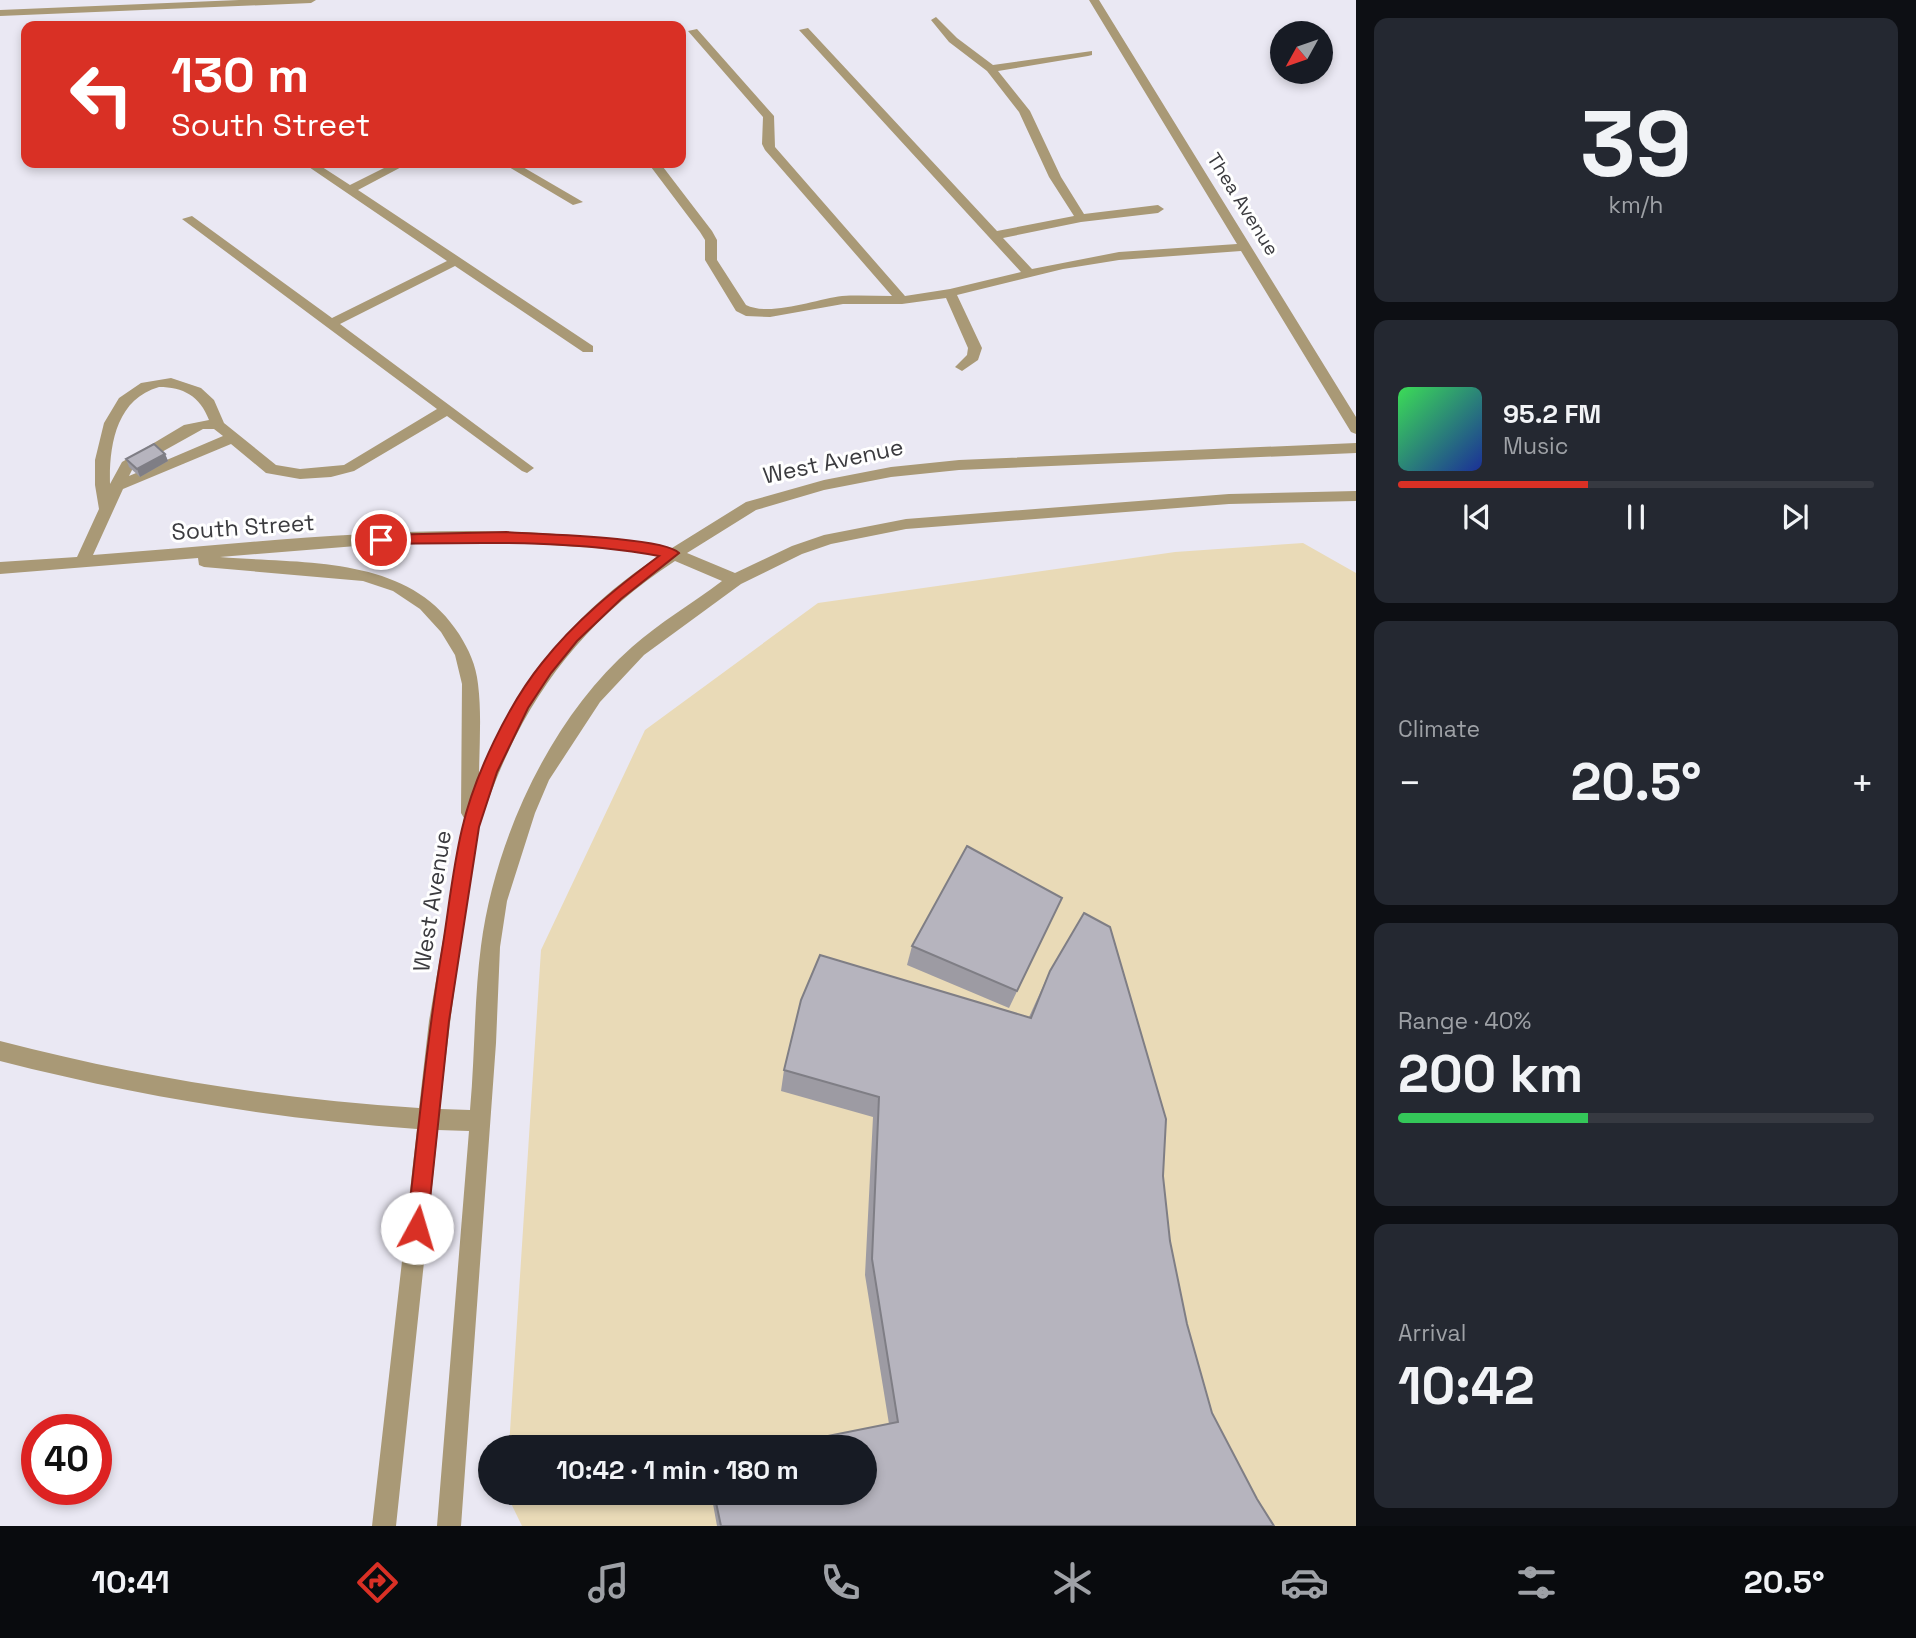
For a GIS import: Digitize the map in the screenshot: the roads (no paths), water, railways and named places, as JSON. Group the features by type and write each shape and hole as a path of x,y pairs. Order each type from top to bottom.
{"street":[{"path":"0,13 109,4 311,0"},
{"name":"Thea Avenue","path":"1095,0 1356,429"},
{"path":"936,20 953,40 991,69 1024,111 1055,177 1081,218"},
{"path":"804,30 1031,275"},
{"path":"693,31 768,116 771,123 766,140 769,148 902,300"},
{"path":"991,69 1088,53"},
{"path":"316,168 588,349"},
{"path":"349,190 393,168"},
{"path":"517,168 577,202"},
{"path":"658,168 706,231 711,240 711,260 741,308 751,313 770,313 843,300 902,300 950,293 1063,265 1119,256 1247,247"},
{"path":"993,236 1081,218 1158,209"},
{"path":"188,219 527,468"},
{"path":"330,324 454,262"},
{"path":"950,293 975,348 973,357 962,367"},
{"path":"106,508 102,491 103,461 111,423 117,410 132,394 146,386 166,381 187,385 208,402 218,425 271,469 294,473 340,471 446,410"},
{"path":"83,561 124,469 138,456 197,425 218,425"},
{"path":"116,486 154,474 205,445 234,438"},
{"name":"West Avenue","path":"384,1526 439,1021 470,827 505,735 546,669 572,637 616,596 672,553 751,506 824,485 891,472 1092,458 1356,448"},
{"path":"449,1526 480,1121 490,947 514,846 542,777 572,728 617,672 667,627 735,580 797,550 828,539 906,524 1229,499 1356,496"},
{"name":"South Street","path":"0,568 381,540 506,537 627,545 672,553 735,580"},
{"path":"149,556 364,575 399,587 426,605 447,628 463,654 470,684 470,827"},
{"path":"0,1051 65,1069 181,1093 343,1115 480,1121"}]}
